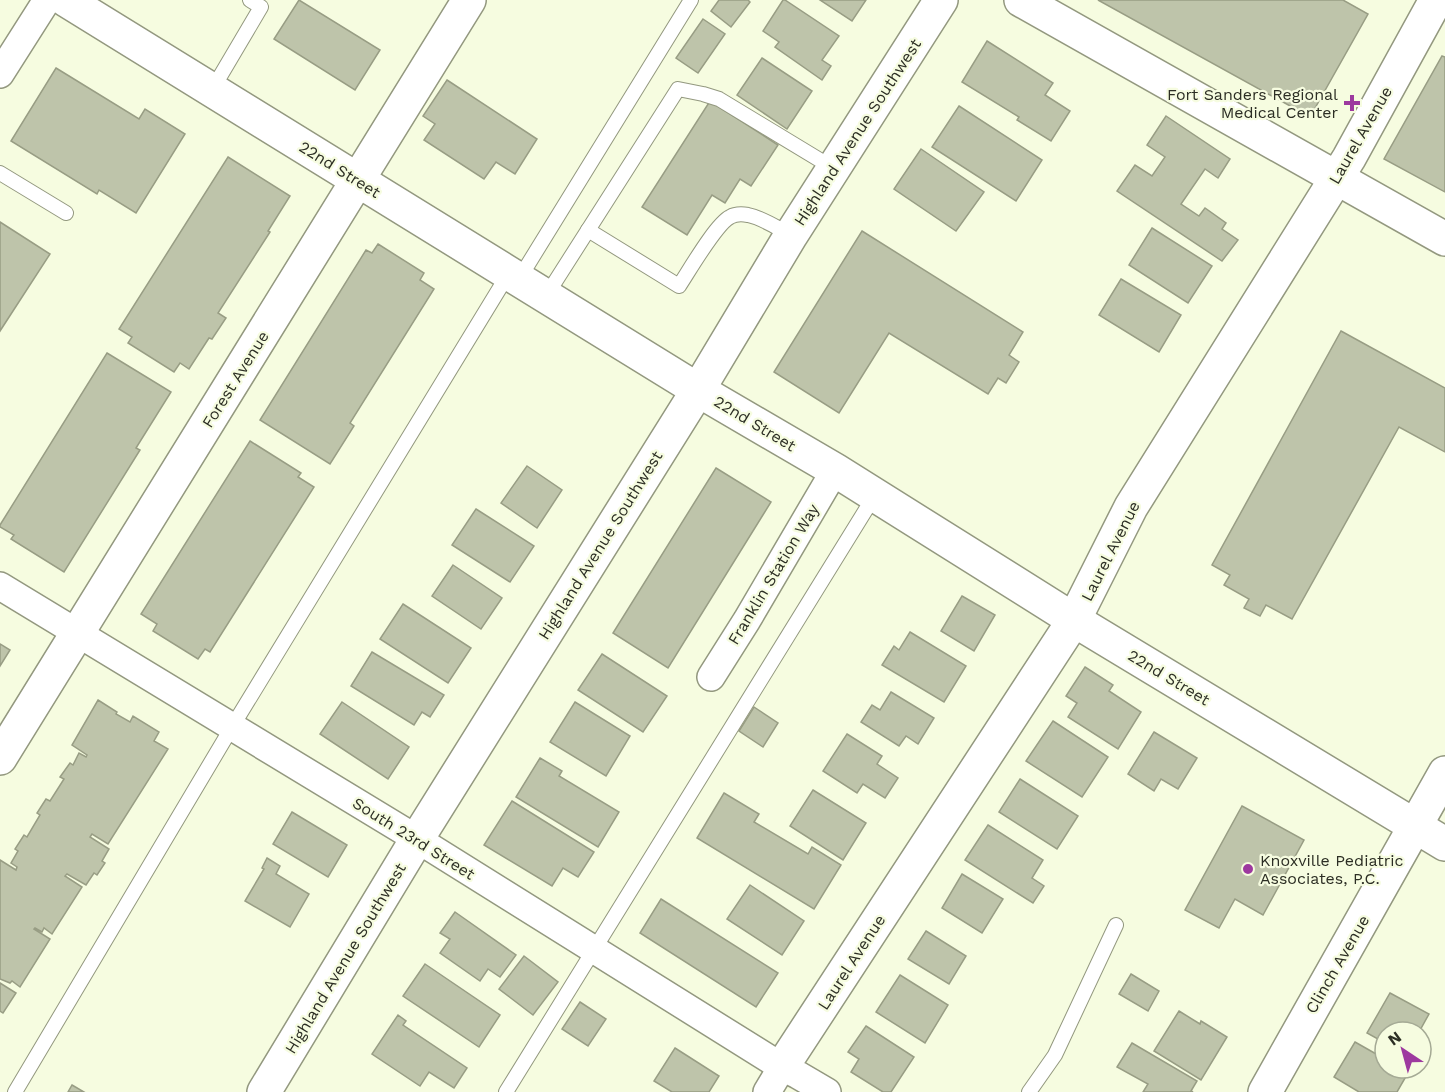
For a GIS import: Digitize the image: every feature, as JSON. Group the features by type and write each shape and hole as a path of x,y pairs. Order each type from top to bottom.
{"street":[{"path":"0,74 48,0"},
{"name":"22nd Street","path":"66,0 698,390 835,470 1074,620 1445,843"},
{"name":"Forest Avenue","path":"0,758 469,0"},
{"name":"Highland Avenue Southwest","path":"264,1092 417,839 698,390 791,235 941,0"},
{"path":"1021,0 1445,239"},
{"name":"Laurel Avenue","path":"775,1080 1074,620 1131,507 1349,158 1436,0"},
{"name":"Franklin Station Way","path":"711,676 747,620 835,470"},
{"name":"South 23rd Street","path":"0,586 595,950 775,1080 798,1075 827,1092"},
{"name":"Clinch Avenue","path":"1265,1092 1445,773"}],"lane":[{"path":"212,90 261,7 250,0"},
{"path":"15,1092 232,727 514,276 691,0"},
{"path":"546,296 678,89 719,99 833,168"},
{"path":"0,173 66,213"},
{"path":"588,230 680,286 711,238 722,223 730,217 738,214 749,215 791,235"},
{"path":"506,1092 874,495"},
{"path":"1029,1092 1055,1056 1116,925"}],"building":[{"path":"299,0 380,50 355,90 274,39"},
{"path":"719,0 748,0 750,2 731,27 711,11"},
{"path":"783,0 839,36 822,60 831,66 822,80 775,47 779,42 763,31"},
{"path":"820,0 866,0 852,21"},
{"path":"1098,0 1343,0 1368,14 1310,117"},
{"path":"703,19 725,34 698,73 676,58"},
{"path":"987,41 1053,83 1045,95 1070,111 1051,141 1017,120 1019,117 962,82"},
{"path":"1442,56 1445,57 1445,192 1384,159"},
{"path":"762,58 812,91 787,129 737,95"},
{"path":"56,68 139,119 145,109 185,134 136,213 99,190 97,194 11,141"},
{"path":"447,80 537,139 515,174 496,162 484,179 424,140 435,124 423,116"},
{"path":"710,101 778,145 751,186 740,179 725,203 712,195 687,235 642,207"},
{"path":"959,106 1042,160 1016,201 932,147"},
{"path":"1166,116 1230,159 1218,178 1205,169 1181,204 1199,216 1205,208 1226,223 1222,229 1238,240 1222,261 1117,191 1135,165 1152,176 1165,157 1147,145"},
{"path":"921,149 984,192 956,231 894,189"},
{"path":"228,157 290,196 268,231 270,232 218,313 226,318 212,339 209,338 189,369 180,363 174,372 128,343 132,337 119,329"},
{"path":"0,222 50,254 0,331"},
{"path":"1152,228 1212,266 1188,303 1129,265"},
{"path":"862,231 1023,332 1009,355 1019,362 1006,383 998,378 988,394 889,333 839,413 774,372"},
{"path":"378,244 424,273 420,280 434,289 350,423 354,426 330,464 260,420 366,250 372,253"},
{"path":"1121,279 1181,315 1159,352 1099,315"},
{"path":"1341,331 1445,388 1445,452 1399,427 1292,619 1266,605 1260,616 1244,608 1249,599 1224,585 1230,575 1212,565"},
{"path":"107,353 171,392 136,448 140,450 64,572 11,539 14,535 0,525"},
{"path":"250,441 301,473 298,477 314,487 210,652 205,649 198,659 153,631 157,624 141,614"},
{"path":"527,466 562,490 537,528 501,503"},
{"path":"716,468 771,502 668,668 613,633"},
{"path":"476,509 534,546 510,582 452,545"},
{"path":"453,565 502,598 481,629 432,596"},
{"path":"962,596 995,615 974,651 941,631"},
{"path":"403,604 471,648 448,683 380,639"},
{"path":"910,632 966,666 944,702 882,665 894,646 899,650"},
{"path":"0,644 10,650 0,666"},
{"path":"372,652 444,695 430,717 422,712 414,725 351,686"},
{"path":"602,654 667,696 643,732 578,690"},
{"path":"1085,667 1113,685 1109,691 1141,712 1118,749 1068,717 1077,703 1066,696"},
{"path":"891,692 934,718 918,744 906,736 899,746 861,722 872,705 880,710"},
{"path":"98,700 130,722 133,716 159,732 154,741 168,749 108,844 92,834 90,837 109,849 102,861 105,863 97,875 94,873 86,885 67,874 65,876 82,887 52,934 44,928 42,932 34,929 50,939 20,987 12,981 10,983 0,979 0,860 16,870 17,867 11,863 18,851 15,849 24,835 27,837 40,815 37,813 46,799 50,801 64,779 60,777 70,763 73,765 79,753 86,757 87,755 72,745"},
{"path":"342,702 409,747 388,779 320,734"},
{"path":"575,702 630,736 606,776 550,742"},
{"path":"754,707 778,723 763,747 739,731"},
{"path":"1053,721 1108,757 1082,797 1026,761"},
{"path":"1154,732 1197,758 1178,789 1161,779 1154,791 1128,774"},
{"path":"847,734 882,756 877,764 898,778 885,798 863,784 857,793 823,771"},
{"path":"540,758 562,771 559,776 619,812 598,847 516,797"},
{"path":"1020,779 1078,816 1057,849 999,812"},
{"path":"813,790 866,823 843,860 790,826"},
{"path":"724,793 759,814 754,822 808,854 812,847 841,865 814,909 697,838"},
{"path":"512,801 594,852 578,877 563,868 552,886 484,845"},
{"name":"Knoxville Pediatric Associates, P.C.","path":"1242,806 1304,840 1263,915 1235,899 1219,928 1185,910"},
{"path":"292,812 347,845 328,877 273,844"},
{"path":"988,825 1043,860 1032,878 1044,886 1033,903 965,860"},
{"path":"267,858 280,866 276,874 309,894 290,927 245,901 264,869 262,868"},
{"path":"962,874 1003,899 982,933 942,908"},
{"path":"750,885 804,921 782,955 727,919"},
{"path":"661,899 778,973 756,1007 640,933"},
{"path":"455,912 516,955 500,977 488,969 480,981 440,953 450,939 440,933"},
{"path":"926,931 966,956 949,984 908,959"},
{"path":"524,956 558,982 533,1015 499,989"},
{"path":"425,964 500,1015 479,1047 403,996"},
{"path":"1131,974 1159,991 1148,1011 1119,994"},
{"path":"900,975 948,1005 925,1043 876,1012"},
{"path":"0,983 16,993 3,1013 0,1011"},
{"path":"1390,993 1429,1014 1426,1020 1374,1020"},
{"path":"580,1002 606,1019 588,1046 562,1029"},
{"path":"1179,1011 1227,1037 1201,1080 1154,1051"},
{"path":"398,1015 406,1021 403,1025 467,1068 454,1088 429,1072 420,1086 372,1054"},
{"path":"1373,1023 1373,1036 1367,1033"},
{"path":"866,1026 914,1057 891,1092 883,1092 851,1072 859,1059 848,1052"},
{"path":"1355,1042 1373,1052 1373,1080 1404,1080 1397,1092 1359,1092 1334,1077"},
{"path":"1132,1043 1197,1081 1191,1091 1193,1092 1143,1092 1148,1084 1117,1067"},
{"path":"675,1048 719,1076 709,1092 672,1092 654,1081"},
{"path":"72,1085 84,1092 68,1092"}],"place":[{"name":"Fort Sanders Regional Medical Center","path":"1352,103"},
{"name":"Knoxville Pediatric Associates, P.C.","path":"1248,869"}]}
